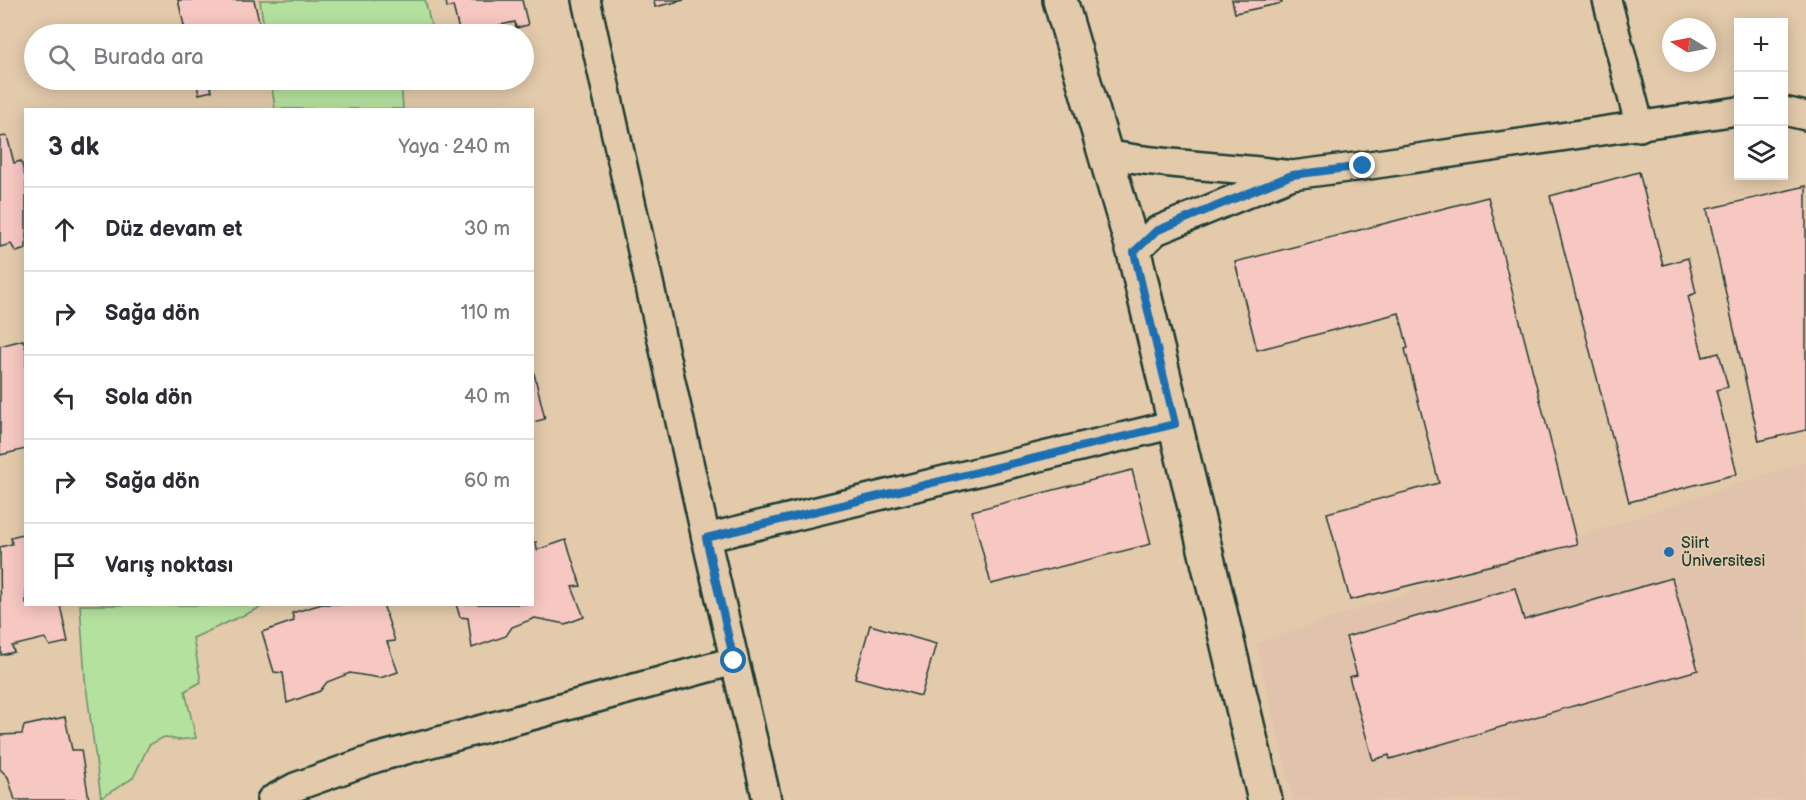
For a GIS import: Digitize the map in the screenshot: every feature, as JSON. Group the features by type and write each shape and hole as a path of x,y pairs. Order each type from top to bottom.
{"street":[{"path":"586,0 767,800"},
{"path":"1060,0 1134,252 1265,800"},
{"path":"1607,0 1640,127"},
{"path":"1134,252 1156,231 1292,175 1640,127 1734,112"},
{"path":"1788,112 1806,116"},
{"path":"1105,154 1144,162 1292,175"},
{"path":"706,538 1175,424"},
{"path":"271,800 297,793 376,758 734,661"}],"shaded area":[{"name":"Siirt Üniversitesi","path":"1806,461 1806,800 1293,800 1256,643"}],"green space":[{"path":"260,0 425,0 431,24 264,24"},
{"path":"272,90 402,90 403,108 275,108"},
{"path":"80,606 264,606 193,638 201,682 185,691 196,738 178,740 164,737 149,745 133,778 101,798 85,678"}],"building":[{"path":"178,0 254,0 260,24 184,24"},
{"path":"446,0 522,0 528,24 515,24 515,22 458,24 453,6 447,8"},
{"path":"654,0 684,0 655,7"},
{"path":"1232,0 1284,0 1281,1 1282,3 1235,13"},
{"path":"198,90 212,91 199,94"},
{"path":"7,136 14,163 21,161 24,172 24,250 16,252 11,244 0,247 0,137"},
{"path":"1639,172 1663,265 1688,258 1696,293 1688,296 1703,357 1719,353 1728,387 1716,390 1737,474 1629,502 1550,196"},
{"path":"1806,186 1806,430 1759,441 1707,209"},
{"path":"1488,197 1577,544 1350,600 1327,513 1439,483 1405,349 1408,348 1399,313 1257,350 1235,262"},
{"path":"23,340 24,343 24,449 0,455 0,346"},
{"path":"534,373 545,419 534,422"},
{"path":"1132,470 1151,544 991,584 972,511"},
{"path":"24,534 24,606 60,606 68,642 50,646 45,638 12,646 14,652 1,655 0,547 12,544 11,537"},
{"path":"566,540 581,586 572,587 584,617 565,624 535,618 512,627 506,636 472,648 468,618 460,617 457,606 534,606 534,542 536,542 537,550"},
{"path":"1672,578 1698,670 1390,759 1389,755 1373,760 1349,677 1357,675 1346,637 1515,588 1524,620"},
{"path":"315,606 384,606 395,641 387,642 398,672 380,678 350,673 327,682 320,691 287,703 283,673 274,672 262,632 294,621 292,613"},
{"path":"870,625 936,644 921,696 855,678"},
{"path":"65,717 72,750 81,750 89,800 15,800 8,777 0,769 0,735 22,734 24,726"}],"place":[{"name":"Siirt Üniversitesi","path":"1669,552"}],"route":[{"path":"734,661 706,538 1175,424 1134,252 1156,231 1292,175 1363,166"}]}
